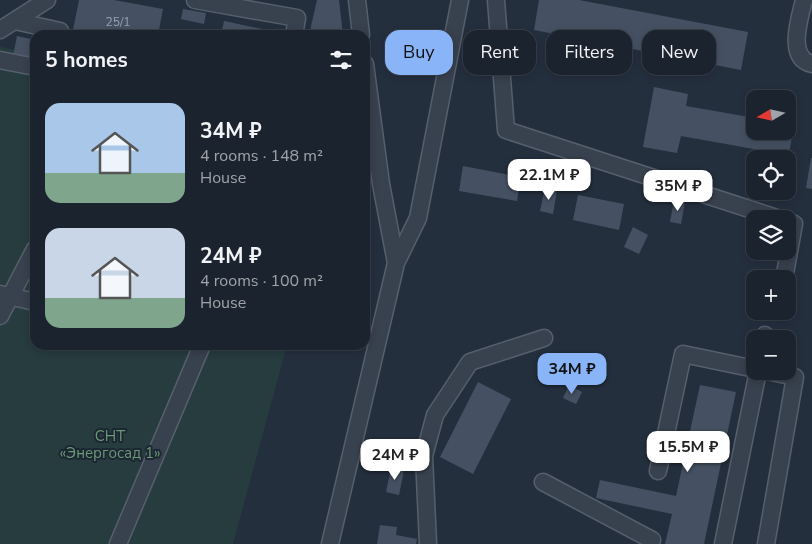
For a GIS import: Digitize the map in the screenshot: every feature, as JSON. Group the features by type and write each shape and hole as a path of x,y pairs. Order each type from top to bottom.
{"lane":[{"path":"0,30 47,0"},
{"path":"195,0 297,18 295,30"},
{"path":"356,0 360,30"},
{"path":"330,544 396,263 418,218 460,0"},
{"path":"496,0 506,130 752,210"},
{"path":"804,0 796,38 798,52 807,63 812,64"},
{"path":"15,21 56,30"},
{"path":"0,60 30,65"},
{"path":"370,102 381,184 396,263"},
{"path":"0,316 5,296 30,257"},
{"path":"5,296 30,301"},
{"path":"428,544 424,456 435,415 470,362 544,338"},
{"path":"118,544 200,350"},
{"path":"658,471 683,354 746,367"},
{"path":"723,544 756,380"},
{"path":"766,544 795,380"},
{"path":"543,482 652,540 652,544"}],"green space":[{"name":"СНТ «Энергосад 1»","path":"0,47 30,53 30,350 286,350 233,544 0,544"}],"building":[{"path":"79,0 114,0 163,9 159,30 73,30"},
{"path":"317,0 339,0 342,30 310,30"},
{"path":"539,0 579,0 748,32 741,70 716,65 716,30 642,30 642,51 632,49 632,30 546,30 546,32 534,30"},
{"path":"183,9 206,13 204,24 181,19"},
{"path":"224,21 267,30 222,30"},
{"path":"17,36 30,39 30,60 13,56"},
{"path":"654,87 688,94 686,106 746,116 746,140 791,140 790,150 754,150 681,136 677,153 643,147"},
{"path":"812,158 812,189 806,188"},
{"path":"463,166 521,177 517,201 459,191"},
{"path":"545,188 557,190 553,214 540,211"},
{"path":"578,195 624,204 619,230 573,220"},
{"path":"674,200 685,202 681,224 670,222"},
{"path":"633,227 648,235 639,254 624,247"},
{"path":"478,382 511,399 473,474 440,457"},
{"path":"569,385 582,392 576,404 563,398"},
{"path":"700,385 736,392 704,544 665,544 672,514 596,498 600,480 676,496"},
{"path":"391,468 404,470 399,495 386,492"},
{"path":"380,525 397,527 396,535 417,539 416,544 377,544"}]}
